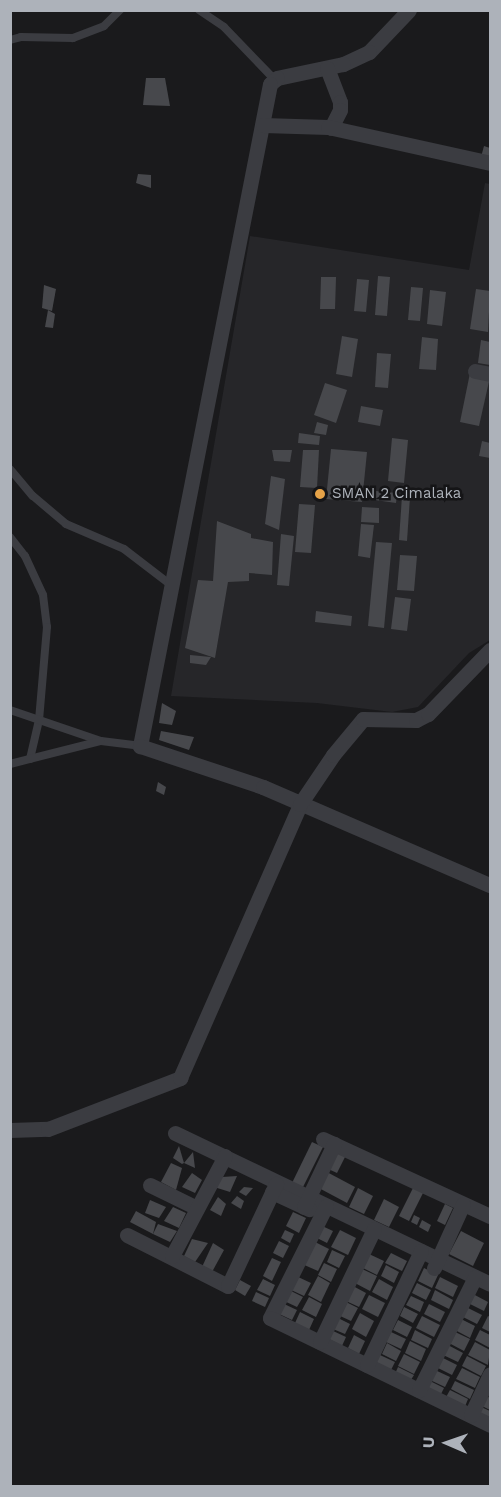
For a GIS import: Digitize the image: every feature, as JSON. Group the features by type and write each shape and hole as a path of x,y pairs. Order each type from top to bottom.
{"street":[{"path":"409,10 369,52 327,68 274,79 140,746 300,804 490,885"},
{"path":"327,68 340,102 331,128"},
{"path":"263,125 331,128 490,163"},
{"path":"10,1130 48,1129 180,1078 300,804 358,722 369,717 416,720 428,714 490,650"},
{"path":"175,1133 225,1156 302,1202 473,1281 490,1284"},
{"path":"302,1202 329,1141 490,1216"},
{"path":"172,1256 225,1156"},
{"path":"150,1185 197,1208"},
{"path":"127,1235 228,1286 275,1187"},
{"path":"436,1264 463,1204"},
{"path":"324,1211 270,1318 490,1425"},
{"path":"320,1342 372,1233"},
{"path":"367,1365 419,1256"},
{"path":"473,1281 490,1295"},
{"path":"419,1390 473,1281"},
{"path":"471,1415 490,1374"}],"lane":[{"path":"10,40 21,37 73,38 104,26 120,10"},
{"path":"199,10 224,27 274,79"},
{"path":"10,470 33,496 66,524 124,549 171,585"},
{"path":"10,537 26,555 43,595 47,627 39,720 30,759"},
{"path":"10,710 101,741 140,746"},
{"path":"10,764 101,741"}],"shaded area":[{"name":"SMAN 2 Cimalaka","path":"485,183 490,184 490,640 469,653 418,707 392,712 317,703 171,696 250,236 469,270"}],"building":[{"path":"146,78 165,78 170,106 143,105"},
{"path":"484,146 490,148 490,160 481,157"},
{"path":"138,174 151,175 151,188 136,183"},
{"path":"378,276 390,277 387,316 375,315"},
{"path":"321,277 336,277 335,309 320,309"},
{"path":"357,279 369,280 366,312 354,311"},
{"path":"44,285 56,289 52,311 42,308"},
{"path":"411,287 423,288 420,321 408,320"},
{"path":"476,289 490,291 488,332 470,329"},
{"path":"430,290 446,292 442,326 427,324"},
{"path":"48,310 55,314 53,328 45,327"},
{"path":"342,336 358,339 352,377 336,374"},
{"path":"422,337 438,339 436,370 419,369"},
{"path":"481,340 490,342 490,365 478,363"},
{"path":"377,353 391,354 388,388 375,387"},
{"path":"470,373 490,377 479,426 460,422"},
{"path":"325,383 347,390 336,423 314,415"},
{"path":"361,406 383,410 380,426 358,422"},
{"path":"317,422 328,425 326,435 314,433"},
{"path":"299,433 320,436 319,445 298,443"},
{"path":"392,438 408,440 404,483 388,481"},
{"path":"482,441 490,443 490,458 479,456"},
{"path":"331,449 367,452 362,502 326,499"},
{"path":"272,450 292,450 290,462 274,461"},
{"path":"303,450 319,450 317,488 300,487"},
{"path":"271,476 285,479 279,530 265,524"},
{"path":"376,491 397,493 396,503 375,500"},
{"path":"402,496 410,497 407,541 399,540"},
{"path":"299,504 315,505 311,553 295,552"},
{"path":"362,507 379,508 379,523 361,522"},
{"path":"217,521 251,534 251,538 273,542 272,575 249,573 249,581 228,582 215,658 185,648 198,580 213,581"},
{"path":"361,524 374,525 370,558 358,556"},
{"path":"281,534 294,536 289,586 277,585"},
{"path":"376,542 392,543 384,628 368,626"},
{"path":"400,555 417,556 414,591 397,590"},
{"path":"395,597 411,599 407,631 391,629"},
{"path":"316,611 352,616 351,626 315,622"},
{"path":"190,655 211,657 206,665 190,663"},
{"path":"162,703 176,711 172,725 159,723"},
{"path":"161,731 194,737 189,750 159,740"},
{"path":"158,782 166,787 164,795 156,791"},
{"path":"312,1142 323,1147 302,1189 292,1183"},
{"path":"179,1146 184,1163 182,1164 173,1158"},
{"path":"335,1150 346,1155 337,1173 326,1168"},
{"path":"193,1152 195,1168 184,1163"},
{"path":"171,1163 182,1168 176,1190 161,1182"},
{"path":"325,1171 355,1187 347,1203 317,1187"},
{"path":"192,1173 202,1180 195,1193 182,1187"},
{"path":"237,1176 230,1192 214,1187 222,1177"},
{"path":"244,1187 253,1188 246,1196 239,1192"},
{"path":"358,1188 373,1196 364,1214 349,1207"},
{"path":"413,1188 423,1193 409,1221 399,1216"},
{"path":"237,1196 244,1201 241,1209 231,1203"},
{"path":"218,1197 226,1204 221,1216 210,1210"},
{"path":"384,1199 399,1207 389,1227 374,1220"},
{"path":"150,1200 166,1207 159,1218 145,1213"},
{"path":"445,1204 453,1208 445,1225 437,1221"},
{"path":"173,1207 186,1213 179,1228 164,1221"},
{"path":"136,1211 156,1222 153,1234 130,1222"},
{"path":"293,1212 306,1218 299,1233 286,1226"},
{"path":"414,1215 420,1218 417,1225 411,1222"},
{"path":"422,1220 431,1225 428,1232 419,1227"},
{"path":"158,1224 177,1231 170,1242 153,1234"},
{"path":"320,1225 333,1231 327,1243 315,1237"},
{"path":"285,1230 294,1234 290,1243 281,1238"},
{"path":"340,1230 356,1238 348,1255 331,1247"},
{"path":"461,1231 484,1243 473,1266 449,1254"},
{"path":"192,1239 208,1243 195,1262 184,1256"},
{"path":"279,1241 289,1246 283,1258 273,1253"},
{"path":"313,1241 329,1249 318,1271 302,1264"},
{"path":"213,1243 224,1250 212,1272 202,1267"},
{"path":"332,1250 345,1256 339,1268 327,1262"},
{"path":"391,1253 407,1261 402,1271 385,1263"},
{"path":"369,1254 384,1261 377,1275 363,1268"},
{"path":"272,1258 281,1262 272,1281 263,1276"},
{"path":"324,1263 337,1269 331,1282 318,1275"},
{"path":"386,1265 399,1272 394,1283 381,1276"},
{"path":"360,1268 377,1276 370,1291 353,1282"},
{"path":"424,1268 438,1275 432,1288 418,1281"},
{"path":"296,1276 311,1283 304,1296 289,1289"},
{"path":"318,1276 330,1283 321,1302 308,1295"},
{"path":"440,1277 458,1286 453,1297 435,1288"},
{"path":"263,1279 275,1285 270,1296 257,1290"},
{"path":"379,1279 393,1287 387,1300 372,1292"},
{"path":"240,1280 251,1286 245,1296 235,1290"},
{"path":"417,1283 431,1290 426,1300 412,1293"},
{"path":"353,1286 366,1293 359,1307 346,1301"},
{"path":"287,1289 303,1297 297,1307 282,1300"},
{"path":"435,1290 453,1300 449,1309 431,1300"},
{"path":"256,1292 269,1298 265,1307 252,1301"},
{"path":"473,1294 488,1302 484,1311 468,1303"},
{"path":"369,1295 385,1303 378,1317 362,1309"},
{"path":"411,1296 424,1302 420,1312 406,1305"},
{"path":"309,1297 322,1304 316,1317 302,1310"},
{"path":"344,1301 358,1308 351,1321 338,1315"},
{"path":"282,1303 297,1310 292,1320 277,1313"},
{"path":"429,1304 445,1312 440,1322 424,1314"},
{"path":"404,1307 418,1314 413,1323 400,1316"},
{"path":"466,1307 482,1315 477,1324 461,1316"},
{"path":"300,1312 314,1319 309,1330 295,1323"},
{"path":"360,1313 374,1321 366,1337 352,1329"},
{"path":"422,1316 440,1325 434,1337 416,1328"},
{"path":"488,1316 490,1317 490,1332 482,1328"},
{"path":"338,1318 350,1324 345,1334 333,1329"},
{"path":"461,1319 475,1326 470,1338 455,1330"},
{"path":"398,1320 412,1327 407,1337 393,1330"},
{"path":"331,1330 346,1337 342,1346 327,1338"},
{"path":"415,1330 432,1339 428,1348 411,1340"},
{"path":"480,1330 490,1335 490,1348 475,1340"},
{"path":"453,1331 470,1339 464,1351 447,1342"},
{"path":"391,1332 406,1339 401,1349 386,1342"},
{"path":"354,1335 365,1341 359,1354 348,1348"},
{"path":"410,1341 426,1349 421,1361 405,1353"},
{"path":"475,1342 490,1350 488,1365 468,1355"},
{"path":"387,1343 401,1351 396,1361 382,1354"},
{"path":"446,1344 463,1353 458,1362 441,1354"},
{"path":"404,1354 420,1362 414,1374 398,1366"},
{"path":"380,1355 395,1362 390,1372 375,1364"},
{"path":"467,1356 486,1366 481,1376 462,1366"},
{"path":"441,1357 457,1365 452,1375 436,1367"},
{"path":"398,1367 414,1375 409,1383 394,1376"},
{"path":"462,1368 480,1377 475,1388 456,1379"},
{"path":"435,1370 450,1377 445,1387 430,1380"},
{"path":"428,1380 444,1388 439,1398 423,1390"},
{"path":"455,1381 474,1390 470,1399 451,1389"},
{"path":"450,1390 468,1399 464,1409 445,1399"},
{"path":"485,1395 490,1398 490,1410 480,1405"},
{"path":"479,1406 490,1411 488,1422 474,1415"}],"place":[{"name":"SMAN 2 Cimalaka","path":"320,494"}]}
